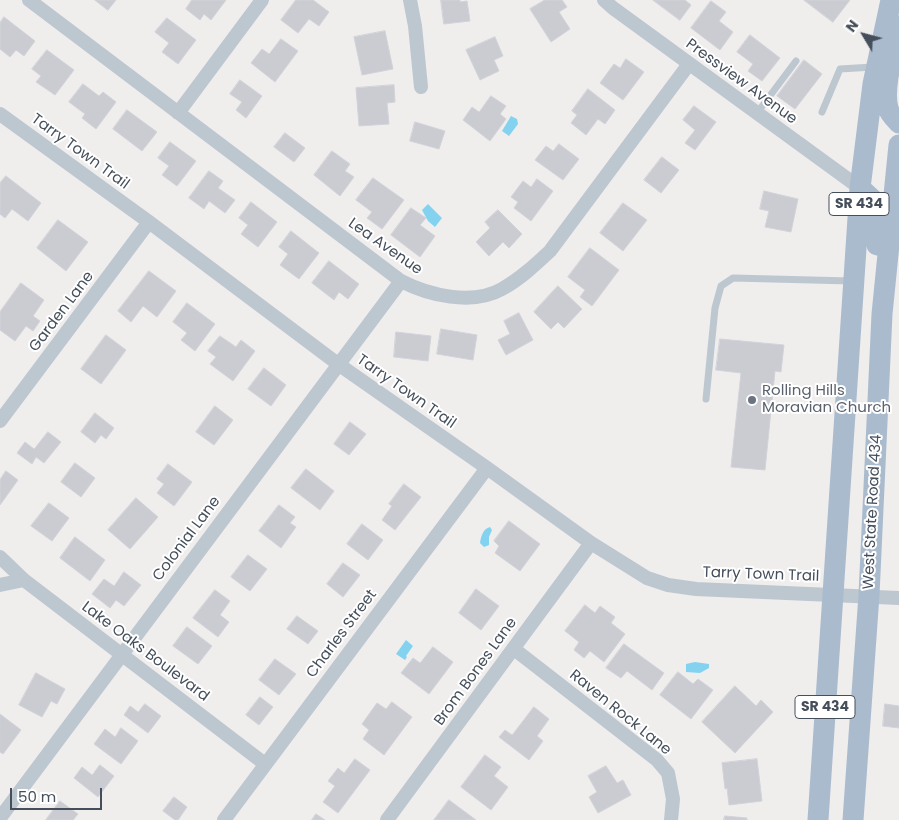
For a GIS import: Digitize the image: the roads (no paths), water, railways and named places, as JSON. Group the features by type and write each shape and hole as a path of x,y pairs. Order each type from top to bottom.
{"main road":[{"name":"SR 434","path":"818,820 860,188 876,66 891,0"},
{"path":"899,26 886,97 888,109 899,123"},
{"name":"West State Road 434","path":"853,820 869,596 882,314 895,218 899,145"},
{"path":"860,188 873,200 878,227 874,285 882,314"}],"street":[{"path":"178,113 262,0"},
{"path":"410,0 415,26 421,87"},
{"name":"Pressview Avenue","path":"604,0 860,188"},
{"name":"Lea Avenue","path":"38,2 178,113 401,281 418,290 437,295 478,296 500,291 525,275 550,251 689,64"},
{"name":"Tarry Town Trail","path":"0,114 149,222 338,364 591,543 640,574 668,585 696,589 899,598"},
{"name":"Garden Lane","path":"0,421 149,222"},
{"name":"Colonial Lane","path":"0,818 401,281"},
{"name":"Charles Street","path":"224,820 487,468"},
{"name":"Brom Bones Lane","path":"387,820 591,543"},
{"path":"0,557 24,580"},
{"path":"0,585 24,580"},
{"name":"Lake Oaks Boulevard","path":"24,580 265,764"},
{"name":"Raven Rock Lane","path":"514,649 657,760 668,773 673,799 672,820"}],"lane":[{"path":"757,114 796,61"},
{"path":"822,112 840,69 876,66"},
{"path":"706,398 715,308 721,286 733,278 854,281"}],"water":[{"path":"511,116 517,119 518,124 509,136 502,131"},
{"path":"428,204 442,218 435,227 428,221 422,210"},
{"path":"490,527 492,530 489,537 489,545 484,547 480,543 481,538 484,531"},
{"path":"406,640 413,646 405,660 396,654"},
{"path":"695,662 709,664 709,668 700,673 686,672 686,664"}],"place":[{"name":"Rolling Hills Moravian Church","path":"752,400"}]}
